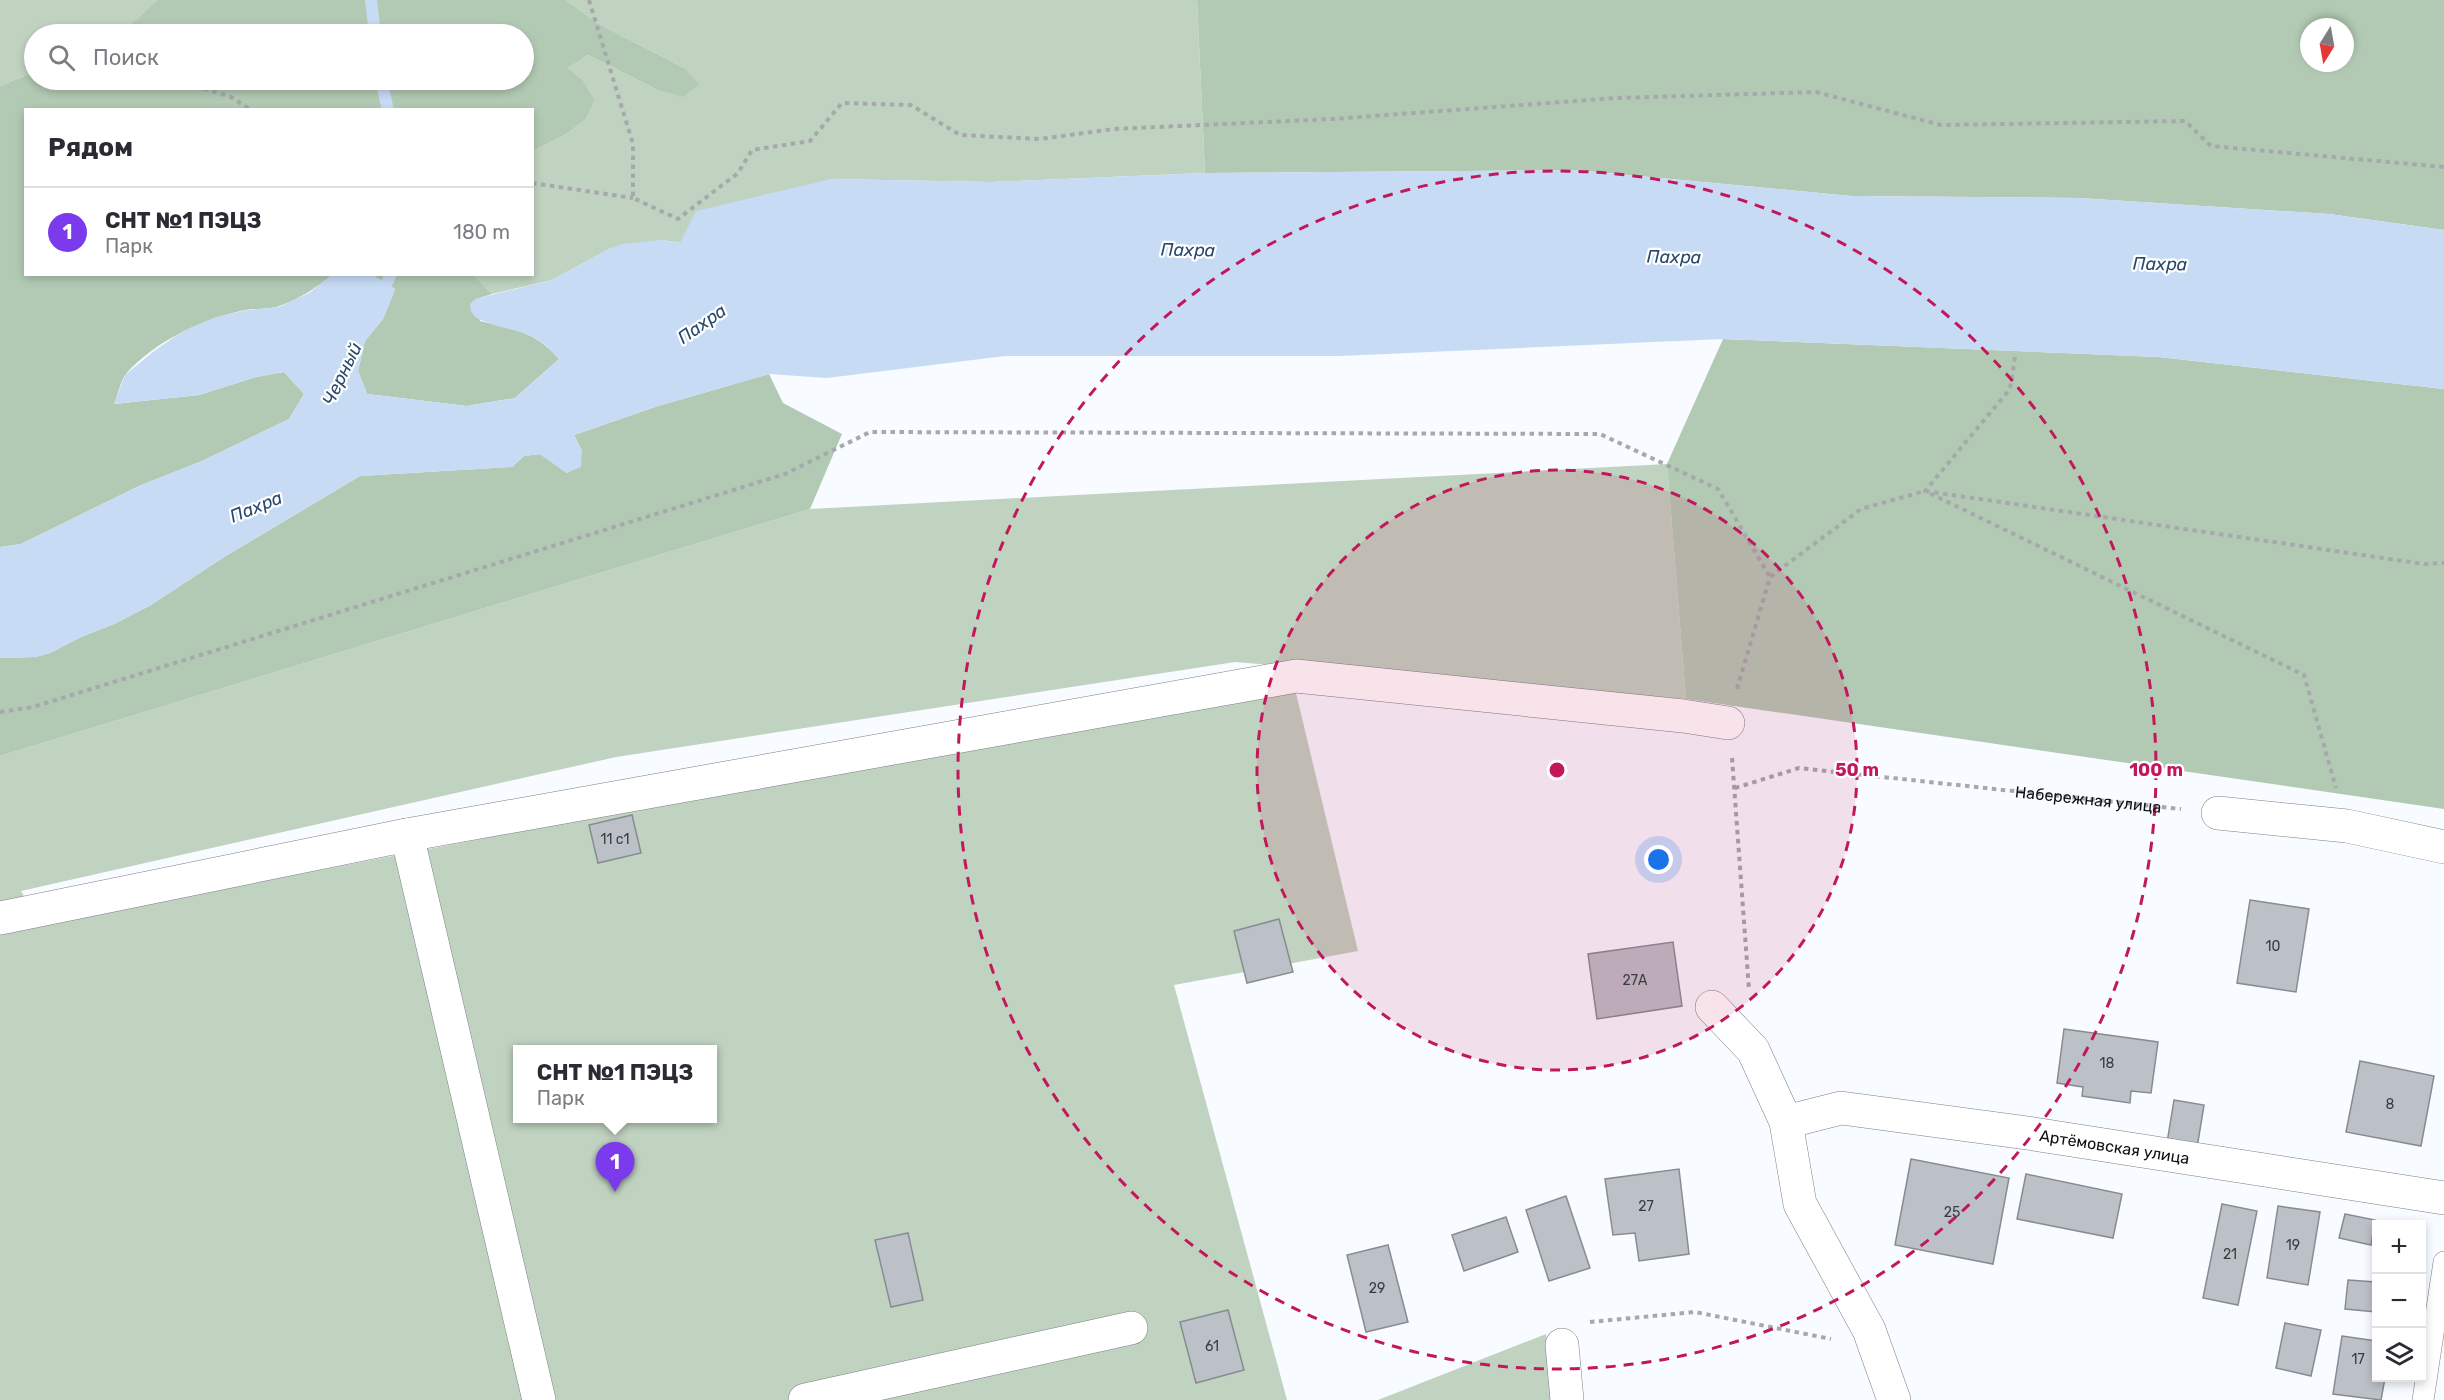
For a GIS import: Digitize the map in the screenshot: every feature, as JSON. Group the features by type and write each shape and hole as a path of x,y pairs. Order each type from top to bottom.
{"street":[{"path":"0,918 407,835 1296,676 1728,723"},
{"path":"2218,813 2347,826 2444,847"},
{"path":"407,835 539,1400"},
{"path":"1712,1007 1753,1050 1786,1122 1800,1204 1869,1330 1894,1400"},
{"name":"Артёмовская улица","path":"1786,1122 1841,1108 2034,1134 2444,1198"},
{"path":"805,1400 1131,1328"},
{"path":"1562,1345 1567,1400"}],"lane":[{"path":"2423,1400 2444,1262"}],"path":[{"path":"589,0 633,144 633,198"},
{"path":"207,90 231,98 248,108"},
{"path":"534,183 633,198 678,219 738,173 752,150 810,141 842,103 911,105 960,135 1040,139 1114,129 1334,119 1616,98 1816,92 1941,125 2185,121 2211,146 2444,167"},
{"path":"1925,491 2010,389 2015,357"},
{"path":"0,712 33,707 786,474 870,432 1600,434 1718,489 1770,577"},
{"path":"1925,491 2304,675 2347,826"},
{"path":"1749,991 1735,788 1728,723 1770,577 1861,510 1925,491 2424,564 2444,563"},
{"name":"Набережная улица","path":"1735,788 1799,768 2218,813"},
{"path":"1562,1345 1575,1324 1695,1312 1827,1340 1869,1330"}],"green space":[{"path":"0,0 157,0 130,24 24,24 24,76 0,86"},
{"path":"157,0 566,0 597,23 684,68 699,84 683,97 656,89 588,55 568,68 583,80 595,100 586,119 568,133 534,150 534,108 24,108 24,276 331,276 308,292 278,307 245,310 213,319 165,342 137,362 126,374 114,404 199,395 256,377 284,372 304,394 289,419 202,461 139,486 21,544 0,547 0,86 24,76 24,90 534,90 534,24 130,24"},
{"path":"566,0 1197,0 1205,173 992,182 831,179 681,243 662,240 609,249 552,280 492,294 475,276 534,276 534,150 568,133 586,119 595,100 583,80 568,68 588,55 656,89 684,68 597,23"},
{"path":"1197,0 2444,0 2444,230 2329,214 2079,198 1851,196 1575,170 1205,173"},
{"path":"374,276 475,276 492,294 476,299 480,321 514,329 533,337 559,359 515,398 467,406 367,394 358,371 365,341 383,319 395,289"},
{"path":"1723,339 2159,357 2444,389 2444,809 1686,699 1667,464"},
{"path":"769,374 783,403 842,434 810,509 0,756 0,658 35,657 50,653 114,624 151,605 224,557 360,476 512,467 524,456 540,454 567,473 582,451 574,435 658,406"},
{"path":"1667,464 1686,699 1235,662 616,757 21,891 40,924 1246,691 1295,689 1358,951 1174,985 1287,1400 0,1400 0,756 810,509"},
{"path":"1546,1334 1552,1400 1378,1400"}],"water":[{"name":"Пахра","path":"1575,170 1851,196 2079,198 2329,214 2444,230 2444,389 2159,357 1723,339 1340,356 1005,356 827,378 769,374 658,406 574,435 582,451 581,467 567,473 540,454 524,456 512,467 360,476 224,557 151,605 114,624 50,653 35,657 0,658 0,547 21,544 139,486 202,461 289,419 304,394 284,372 256,377 199,395 114,404 125,375 183,331 216,317 247,310 279,307 309,293 331,276 374,276 395,289 383,319 365,341 358,371 367,394 467,406 515,398 559,359 538,340 528,335 487,323 475,317 470,304 475,299 552,280 622,244 662,240 680,243 696,211 831,179 992,182 1205,173"}],"building":[{"path":"632,815 641,853 598,863 589,825"},
{"path":"2250,900 2309,909 2296,992 2237,983"},
{"path":"1279,919 1293,972 1247,983 1234,931"},
{"path":"1673,942 1682,1006 1597,1019 1588,954"},
{"path":"2064,1029 2158,1042 2151,1093 2131,1091 2130,1103 2082,1096 2083,1087 2057,1083"},
{"path":"2360,1061 2434,1076 2421,1146 2346,1132"},
{"path":"2174,1100 2204,1105 2197,1148 2167,1143"},
{"path":"1911,1159 2009,1178 1993,1264 1895,1245"},
{"path":"1679,1169 1689,1254 1639,1261 1635,1233 1613,1235 1605,1179"},
{"path":"2026,1174 2122,1194 2113,1238 2017,1219"},
{"path":"1566,1196 1590,1268 1549,1281 1526,1210"},
{"path":"2222,1204 2257,1211 2238,1305 2203,1298"},
{"path":"2278,1206 2320,1212 2308,1285 2267,1278"},
{"path":"2345,1214 2375,1220 2372,1220 2371,1245 2339,1238"},
{"path":"1506,1217 1518,1252 1464,1271 1452,1235"},
{"path":"908,1233 923,1300 891,1307 875,1240"},
{"path":"1388,1245 1408,1322 1366,1332 1347,1255"},
{"path":"2348,1280 2372,1282 2372,1312 2345,1309"},
{"path":"1228,1310 1244,1370 1196,1383 1180,1322"},
{"path":"2285,1323 2321,1330 2311,1376 2276,1368"},
{"path":"2342,1336 2372,1340 2372,1382 2384,1382 2381,1400 2333,1394"}],"waterway":[{"name":"Черный","path":"371,0 374,24"},
{"name":"Черный","path":"383,90 388,108"},
{"name":"Черный","path":"380,298 390,276"}],"place":[{"name":"СНТ №1 ПЭЦЗ","path":"615,1192"}]}
